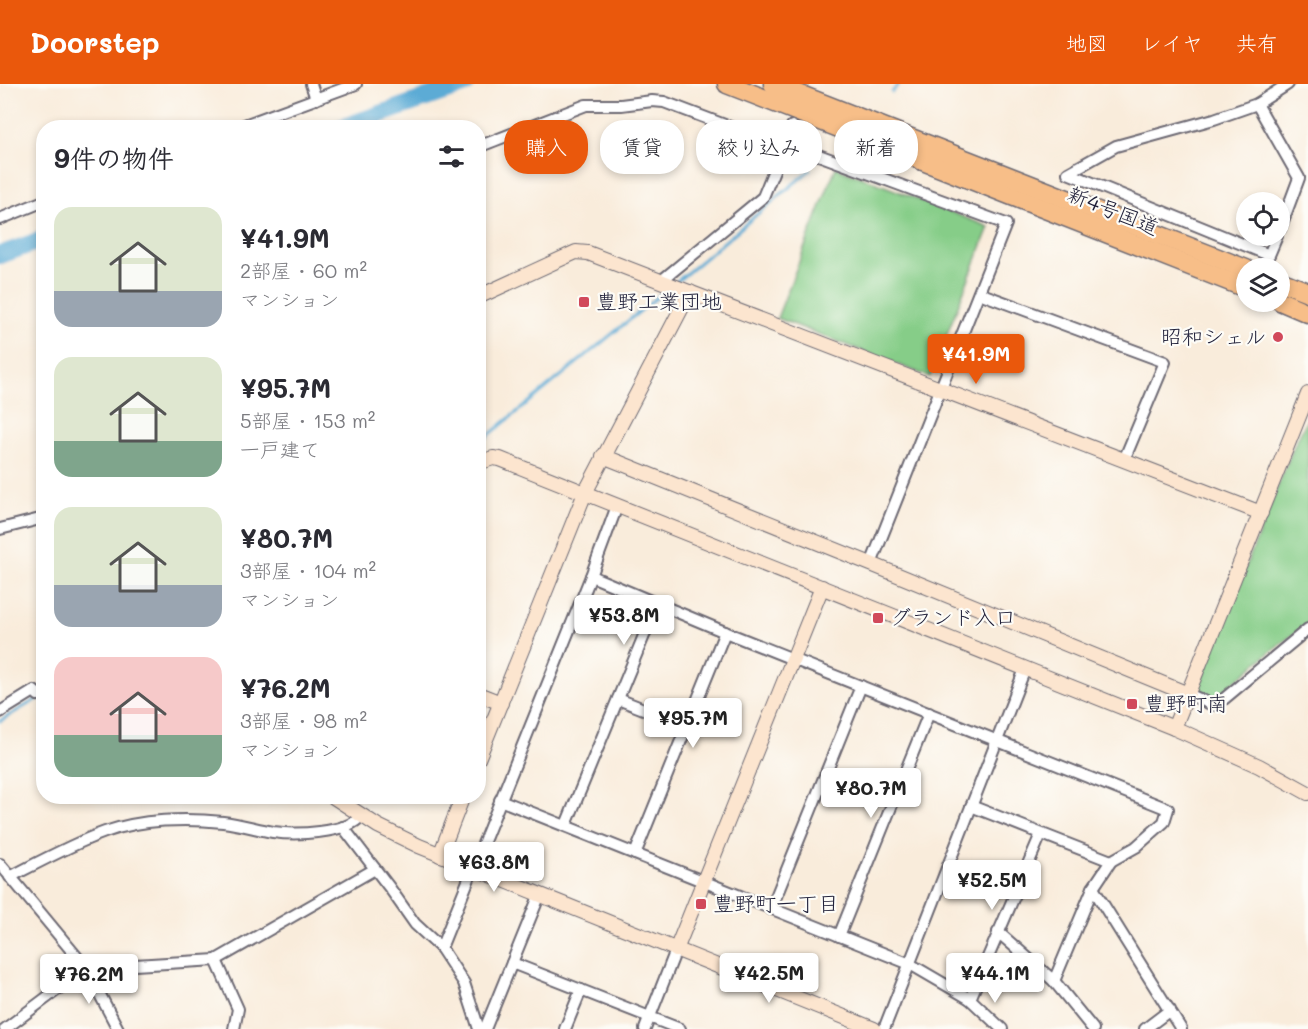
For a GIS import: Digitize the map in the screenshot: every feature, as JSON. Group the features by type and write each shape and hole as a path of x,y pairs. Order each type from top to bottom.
{"highway":[{"name":"新4号国道","path":"728,84 1236,284"},
{"name":"新4号国道","path":"773,84 1236,265"},
{"path":"1290,285 1308,292"},
{"path":"1290,306 1308,312"}],"street":[{"path":"311,84 316,99"},
{"path":"258,120 356,84"},
{"path":"1236,242 1068,173 1116,146 1214,119 1257,104 1288,84"},
{"path":"486,144 586,105 664,102 711,120"},
{"path":"1257,104 1299,178 1290,202"},
{"path":"822,161 1006,224 871,564"},
{"path":"663,282 763,197 773,174"},
{"path":"0,219 36,204"},
{"path":"1247,246 1269,255 1273,246"},
{"path":"486,293 576,252 582,252 941,388 1261,513"},
{"path":"486,740 585,493 684,290"},
{"path":"979,293 1165,362 1124,460"},
{"path":"1174,728 1308,394"},
{"path":"603,456 1213,705 1219,703 1308,629"},
{"path":"486,460 500,459 1174,728 1259,766 1308,793"},
{"path":"441,948 617,506"},
{"path":"0,529 36,520"},
{"path":"591,576 725,632 1168,808 1164,822 1136,847 1111,861 1093,888 1054,981"},
{"path":"645,1029 822,587"},
{"path":"566,825 657,604"},
{"path":"635,854 725,632"},
{"path":"884,1029 995,740 1025,669"},
{"path":"771,909 861,686"},
{"path":"0,712 34,691 36,694"},
{"path":"486,697 501,703"},
{"path":"618,699 687,726"},
{"path":"838,936 929,713"},
{"path":"500,800 910,964 970,999 1002,1029"},
{"path":"344,804 397,836 440,855 874,1029"},
{"path":"440,855 461,804"},
{"path":"970,806 1111,861"},
{"path":"10,877 68,847 107,831 148,822 224,822 275,832 312,832 343,827 358,820 361,816"},
{"path":"343,827 415,924 441,948 464,983 479,1029"},
{"path":"970,999 1041,834"},
{"path":"0,864 86,968 118,1029"},
{"path":"5,1029 86,968 216,960 375,869"},
{"path":"1093,888 1181,1029"},
{"path":"485,1029 540,894"},
{"path":"998,932 1054,981 1093,1029"},
{"path":"216,960 238,1009 234,1029"},
{"path":"512,963 680,1029"},
{"path":"565,1029 581,990"},
{"path":"1145,1029 1170,1010"}],"green space":[{"path":"834,172 834,174 854,174 989,227 930,377 777,318"},
{"path":"1308,418 1308,624 1210,700 1195,694 1294,446"}],"waterway":[{"path":"364,120 466,84"},
{"path":"892,92 899,84"},
{"path":"675,283 805,174"},
{"path":"0,255 36,242"},
{"path":"486,437 667,289"},
{"path":"0,721 36,700"}],"place":[{"name":"豊野工業団地","path":"584,302"},
{"name":"昭和シェル","path":"1278,337"},
{"name":"グランド入口","path":"878,618"},
{"name":"豊野町南","path":"1132,704"},
{"name":"豊野町一丁目","path":"701,904"}]}
